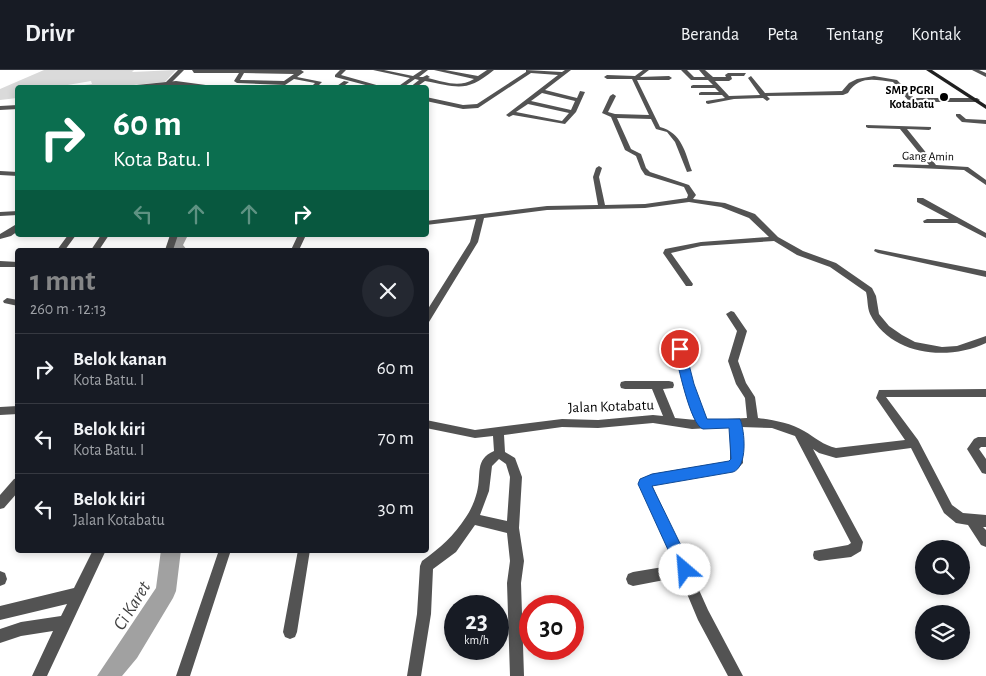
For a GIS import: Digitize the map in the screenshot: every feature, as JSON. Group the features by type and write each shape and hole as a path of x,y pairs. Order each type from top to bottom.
{"main road":[{"path":"929,70 986,106"}],"street":[{"path":"168,83 180,70"},
{"path":"243,70 238,80 285,85 302,71"},
{"path":"336,70 330,77 359,85"},
{"path":"344,70 337,76 362,85"},
{"path":"376,70 463,86 491,70"},
{"path":"402,85 425,70"},
{"path":"416,85 437,70 479,78"},
{"path":"429,99 463,106 478,106 529,70 566,72"},
{"path":"557,70 566,72"},
{"path":"634,78 646,70"},
{"path":"684,70 693,79 730,79 728,75 744,74"},
{"path":"702,70 712,79 723,94 731,99"},
{"path":"975,70 986,76"},
{"path":"194,71 302,71"},
{"path":"566,72 509,115 561,124 573,112 582,92"},
{"path":"607,77 669,78"},
{"path":"294,78 320,82 316,85"},
{"path":"634,78 658,128 669,131 678,142 689,171"},
{"path":"763,90 808,96 819,93 843,93 854,82 874,78 895,81 910,99 914,100 977,100"},
{"path":"341,85 346,82"},
{"path":"145,85 168,83 198,85"},
{"path":"693,87 716,86"},
{"path":"763,90 785,100"},
{"path":"763,90 772,107"},
{"path":"708,102 731,99 763,90 805,94"},
{"path":"541,91 578,100"},
{"path":"702,94 723,94"},
{"path":"613,96 605,113 614,116 652,117"},
{"path":"0,102 15,101"},
{"path":"528,102 573,112"},
{"path":"0,108 15,107"},
{"path":"614,116 617,128 624,135 628,150 639,156 645,171 650,175 671,179 687,186 692,195 689,200"},
{"path":"958,116 964,121 986,122"},
{"path":"868,126 928,128"},
{"path":"902,127 933,166"},
{"name":"Gang Amin","path":"895,166 933,166 968,169 986,183"},
{"path":"599,168 596,177 602,207"},
{"path":"2,174 15,174"},
{"path":"429,224 538,209 645,206 689,200 739,210 756,219 775,239 800,253 833,265 869,290 872,307 878,319 897,336 918,347 932,351 960,350 986,339"},
{"path":"920,200 986,236"},
{"path":"0,214 15,213"},
{"path":"429,315 474,242 480,216"},
{"path":"928,221 959,222"},
{"path":"0,237 15,229"},
{"path":"62,248 71,237"},
{"path":"96,248 104,237"},
{"path":"690,284 667,253 668,251 701,244 775,239"},
{"path":"878,251 986,274"},
{"path":"0,264 15,265"},
{"path":"7,301 15,302"},
{"path":"731,314 742,331 733,361 741,384 750,397 753,422"},
{"path":"680,349 690,391 703,424"},
{"path":"625,385 669,385"},
{"path":"656,385 671,422"},
{"path":"986,393 883,393 882,398 914,443 948,509 960,519 986,521"},
{"path":"0,411 15,410"},
{"name":"Jalan Kotabatu","path":"429,425 466,433 498,433 562,423 598,424 653,419 703,424 753,422 772,424 799,433 823,450 836,453 914,443"},
{"path":"735,423 738,460 733,466 652,479 645,484 685,570 703,615 736,676"},
{"path":"498,433 500,454"},
{"path":"799,433 857,542 851,551 819,554"},
{"path":"986,442 978,442 973,449 986,469"},
{"path":"414,676 424,614 427,566 451,548 472,519 483,491 484,468 491,458 500,454"},
{"path":"500,454 511,461 515,471 513,528 517,561 514,583 517,676"},
{"path":"0,504 15,486"},
{"path":"472,519 513,528"},
{"path":"972,521 986,541"},
{"path":"39,676 99,553"},
{"path":"183,676 224,553"},
{"path":"290,632 303,553"},
{"path":"633,579 685,570"},
{"path":"0,613 79,594"},
{"path":"0,636 21,629 65,622"}],"shaded area":[{"path":"44,70 134,70 132,72 176,70 165,82 134,85 85,85 92,84 91,81 68,85 15,85 15,98 0,100 0,89"}],"waterway":[{"name":"Ci Karet","path":"179,248 177,246 181,237"},
{"name":"Ci Karet","path":"108,676 129,650 166,591 171,553"}],"place":[{"name":"SMP PGRI Kotabatu","path":"944,97"}],"route":[{"path":"680,349 688,384 703,424 735,423 738,460 733,466 652,479 645,484 685,570"}]}
